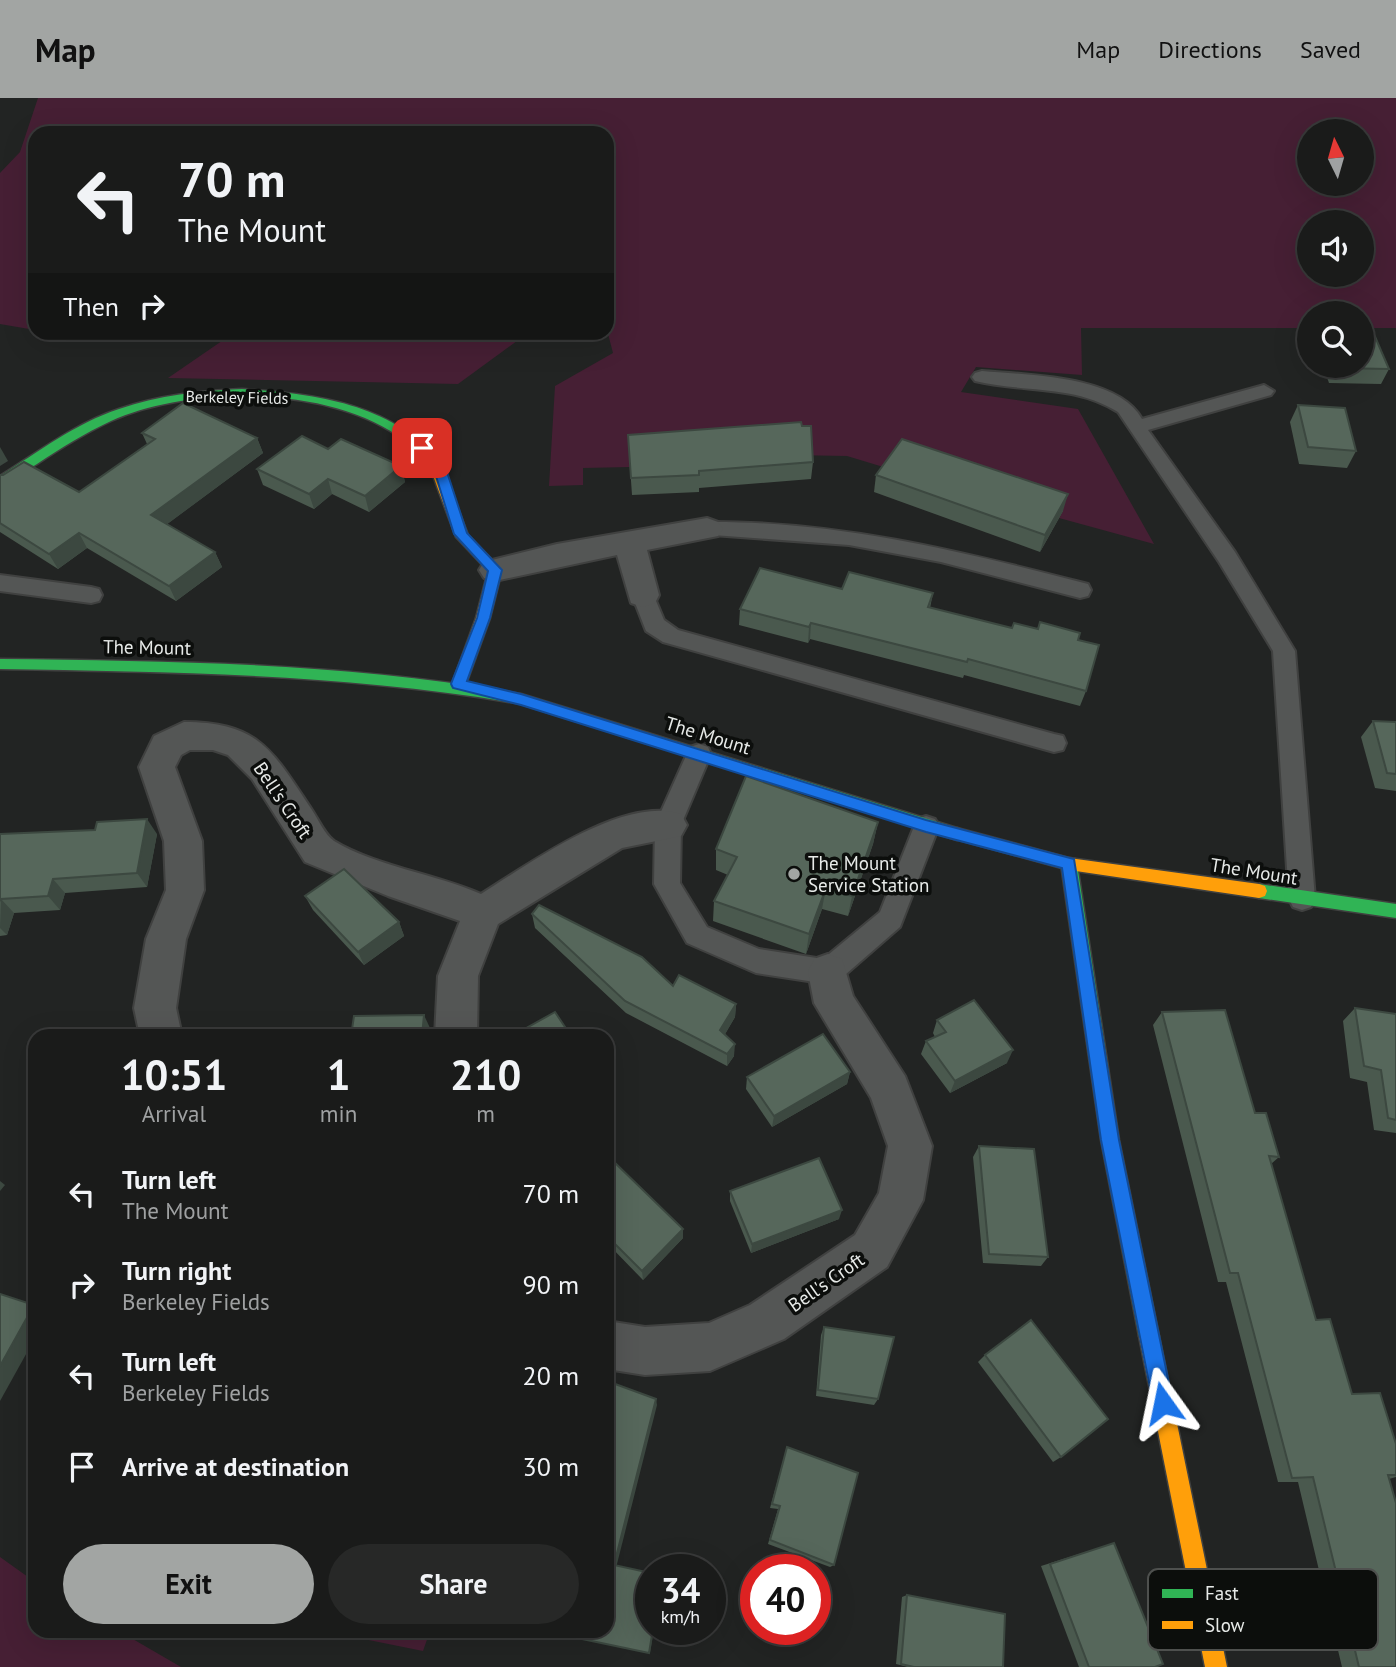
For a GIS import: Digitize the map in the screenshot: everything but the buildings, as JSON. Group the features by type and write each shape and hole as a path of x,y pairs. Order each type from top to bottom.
{"street":[{"name":"Berkeley Fields","path":"0,481 120,412 149,402 210,393 293,396 379,420 406,435 422,448 441,472 461,534 495,570"},
{"path":"458,684 483,618 495,570 707,529"},
{"path":"629,543 643,596"},
{"name":"The Mount","path":"0,664 274,671 402,677 458,684 521,699 926,826 1069,864 1396,911"},
{"name":"Bell's Croft","path":"160,1029 155,1008 166,939 185,890 183,841 157,766 167,746 184,736 212,736 241,745 265,769 318,851 390,881 483,913"},
{"path":"456,1029 458,976 483,913 553,868 614,834 668,825"},
{"path":"1069,864 1110,1140 1196,1569"},
{"name":"Bell's Croft","path":"614,1346 645,1351 710,1348 767,1322 870,1251 900,1200 911,1146 890,1090 859,1037 834,1003 828,972"}],"lane":[{"path":"982,377 1068,387 1104,398 1126,409 1227,557 1284,652 1302,899"},
{"path":"1136,427 1264,391"},
{"path":"707,529 757,527 878,539 1080,590"},
{"path":"0,583 91,595"},
{"path":"643,596 654,625 671,636 1054,743"},
{"path":"699,754 668,825 667,884 697,935 756,961 828,972 891,919 926,826"}],"shaded area":[{"path":"38,98 1396,98 1396,328 1374,328 1374,301 1297,301 1297,328 1081,328 1082,375 976,367 961,392 1078,409 1154,544 1059,518 1063,511 847,456 629,452 630,467 583,468 583,485 549,486 555,386 613,353 610,340 614,340 614,126 29,126"},
{"path":"28,128 28,329 0,324 0,173 20,152"},
{"path":"223,340 518,340 458,384 168,378"},
{"path":"0,1557 28,1577 28,1638 131,1638 181,1667 0,1667"},
{"path":"359,1638 428,1638 423,1651"}],"traffic: fast":[{"path":"0,481 74,435 121,412 156,401 197,395 242,393 288,396 334,404 375,418 410,438 435,465"},
{"path":"0,664 196,667 327,673 392,679 521,699 957,834"},
{"path":"1069,864 1110,1140 1149,1336"},
{"path":"1259,891 1396,911"}],"traffic: slow":[{"path":"435,465 462,537 495,570 483,618 459,684"},
{"path":"957,834 1069,864 1259,891"},
{"path":"1149,1336 1196,1569"},
{"path":"1213,1650 1216,1667"}],"place":[{"name":"The Mount Service Station","path":"794,874"}],"route":[{"path":"422,448 441,472 452,513 461,534 495,570 483,618 458,684 521,699 926,826 1069,864 1110,1140 1163,1403"}]}
